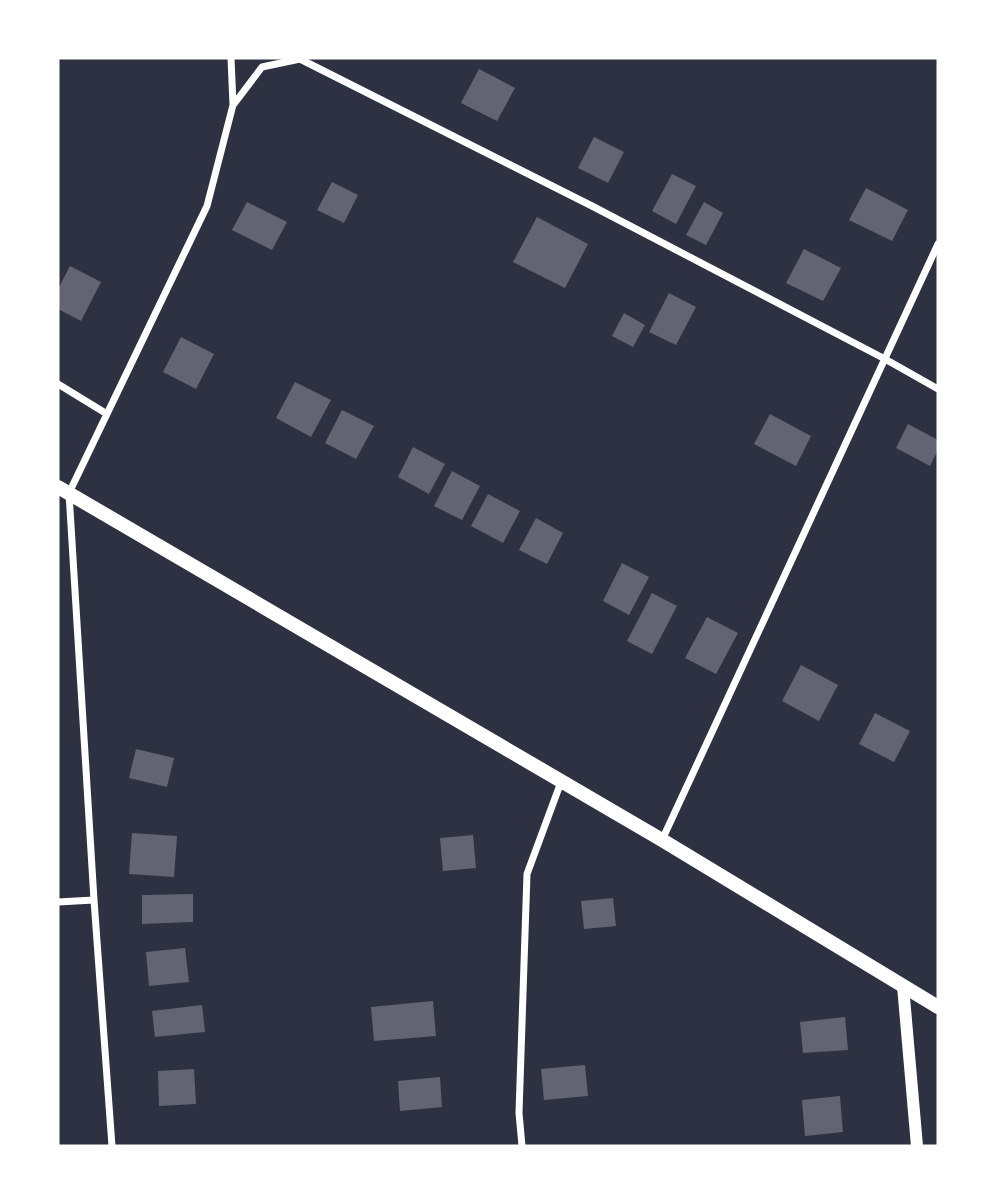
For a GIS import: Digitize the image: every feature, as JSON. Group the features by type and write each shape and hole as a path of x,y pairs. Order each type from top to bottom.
{"main road":[{"path":"63,490 561,781 938,1007"}],"street":[{"path":"112,1146 63,490 107,414 207,206 233,105 231,58"},
{"path":"233,105 262,68 300,59 592,206 885,359 938,390"},
{"path":"662,841 938,244"},
{"path":"58,384 107,414"},
{"path":"522,1146 519,1113 527,874 561,781"},
{"path":"58,902 94,900"},
{"path":"903,986 917,1146"}],"building":[{"path":"479,69 515,88 497,121 461,103"},
{"path":"594,137 624,152 608,183 578,168"},
{"path":"672,174 696,186 676,224 652,211"},
{"path":"332,182 358,195 344,223 317,210"},
{"path":"866,188 908,210 892,241 849,220"},
{"path":"247,202 287,222 272,250 232,230"},
{"path":"704,202 723,213 706,245 686,235"},
{"path":"537,217 588,244 565,288 513,262"},
{"path":"804,249 841,268 823,301 786,283"},
{"path":"70,266 101,282 81,321 58,309 58,289"},
{"path":"669,293 696,307 676,345 649,332"},
{"path":"624,313 645,325 633,347 612,336"},
{"path":"181,337 214,354 196,389 163,372"},
{"path":"295,382 331,400 311,437 276,418"},
{"path":"342,410 374,426 356,459 325,443"},
{"path":"770,414 811,436 796,466 754,444"},
{"path":"908,424 938,440 938,450 930,466 896,448"},
{"path":"413,447 445,464 429,494 398,477"},
{"path":"452,471 480,486 462,520 434,506"},
{"path":"488,494 520,511 503,543 471,526"},
{"path":"536,518 563,533 547,564 519,550"},
{"path":"622,563 649,577 629,615 603,601"},
{"path":"652,593 677,606 652,654 627,641"},
{"path":"707,617 738,633 716,674 685,658"},
{"path":"801,665 838,685 819,721 782,701"},
{"path":"875,713 910,731 894,762 859,744"},
{"path":"136,749 174,758 167,787 129,778"},
{"path":"132,833 177,836 174,877 129,874"},
{"path":"473,835 476,868 443,871 440,838"},
{"path":"193,894 193,922 142,924 142,895"},
{"path":"613,898 616,926 584,929 581,901"},
{"path":"185,948 189,982 149,986 146,952"},
{"path":"433,1001 436,1036 374,1041 371,1007"},
{"path":"202,1005 205,1032 155,1037 152,1011"},
{"path":"845,1017 848,1050 803,1053 800,1022"},
{"path":"585,1065 588,1096 544,1100 541,1069"},
{"path":"194,1069 196,1104 159,1106 158,1071"},
{"path":"440,1077 442,1107 400,1111 398,1081"},
{"path":"840,1096 843,1132 805,1136 802,1100"}]}
